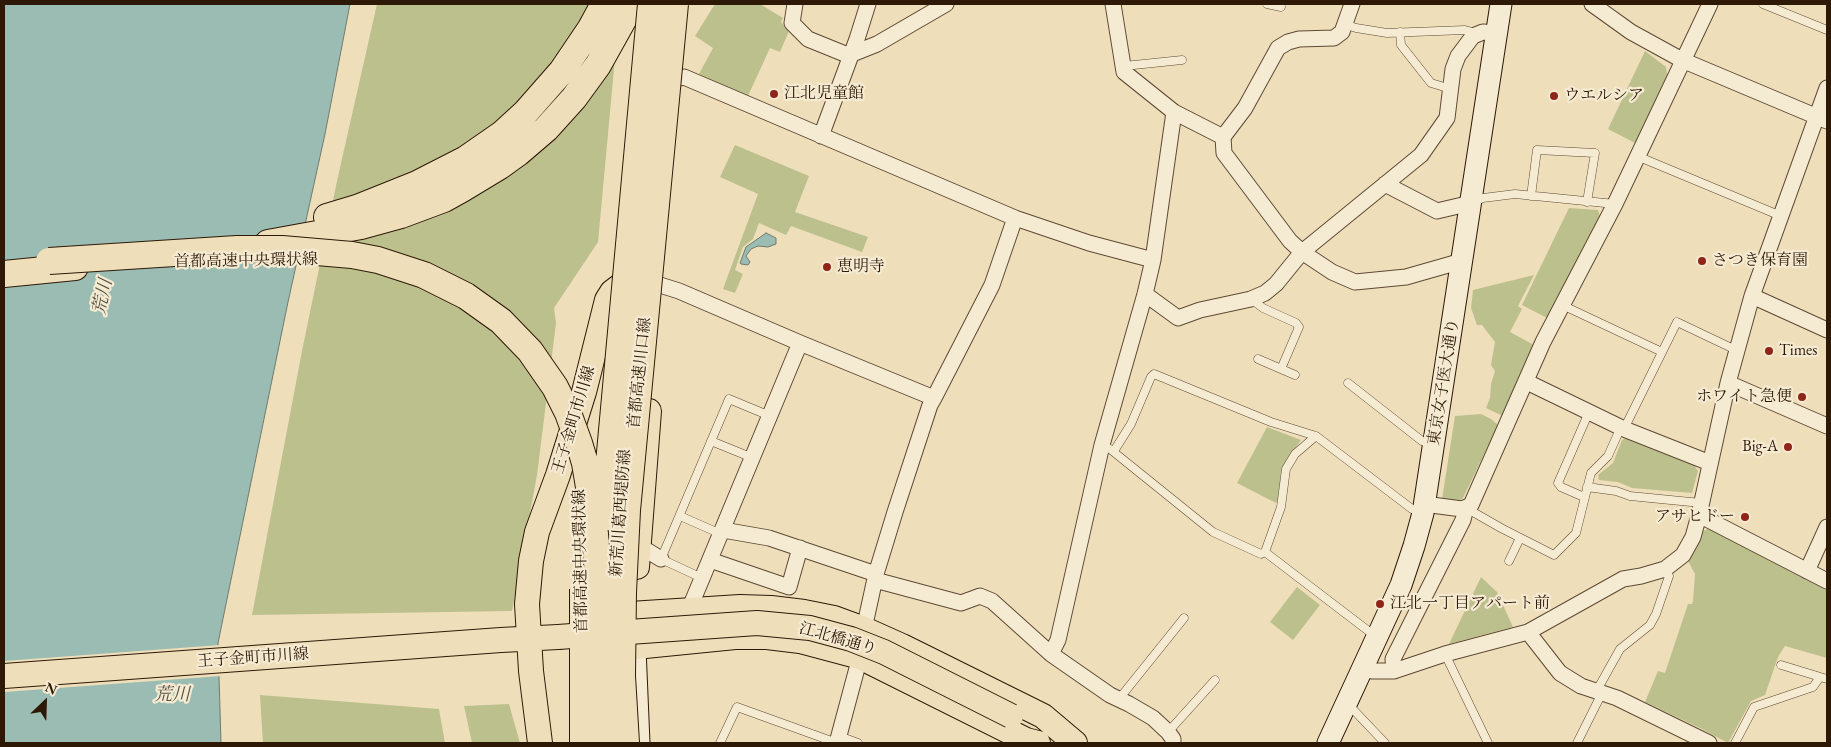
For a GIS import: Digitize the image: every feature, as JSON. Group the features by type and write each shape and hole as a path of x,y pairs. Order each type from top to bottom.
{"highway":[{"path":"49,266 256,235 314,221 356,208 417,184 466,159 515,123 562,71 591,28 604,4"},
{"name":"首都高速中央環状線","path":"4,274 49,266 267,244 314,236 400,215 444,199 500,166 546,129 586,82 612,41 632,4"},
{"name":"首都高速川口線","path":"599,743 597,657 605,508 651,4"},
{"name":"首都高速川口線","path":"626,743 622,676 623,592 627,519 675,4"},
{"name":"首都高速中央環状線","path":"49,266 237,249 282,249 352,255 401,266 432,278 466,296 501,322 530,351 555,387 580,443 593,512 608,743"},
{"name":"首都高速中央環状線","path":"4,266 49,266 269,257 351,262 395,272 438,288 475,310 496,327 525,356 550,391 568,432 576,464 582,512 583,546 582,743"}],"main road":[{"path":"669,4 670,80"},
{"path":"685,4 670,80 650,285 638,545 624,615 625,649 735,637 767,637 800,641 860,657 1026,740 1038,743"},
{"name":"王子金町市川線","path":"540,743 528,638 527,590 537,532 558,475 584,392 607,300 612,292 620,286 628,284 650,285"},
{"path":"624,615 740,607 771,608 834,618 902,646 1043,716 1075,743"},
{"name":"江北橋通り","path":"501,640 757,623 810,628 851,639 884,652 1064,743"},
{"name":"王子金町市川線","path":"4,676 501,640"}],"street":[{"path":"795,4 792,23 808,40 845,54 852,54 877,44 946,4"},
{"path":"821,136 852,54 868,4"},
{"path":"1113,4 1124,72 1174,112 1223,137"},
{"path":"1352,4 1342,32 1334,38 1299,39 1288,42 1278,48 1245,108 1223,137 1224,153 1290,241 1302,252 1332,272 1355,282 1406,278 1462,261"},
{"name":"東京女子医大通り","path":"1328,743 1402,585 1424,509 1471,203 1487,33 1501,4"},
{"path":"1592,4 1632,32 1682,60 1822,119"},
{"path":"1424,509 1462,509 1471,505 1543,342 1615,204 1710,4"},
{"path":"1145,294 1178,318 1200,310 1251,299 1265,293 1276,284 1302,252 1420,155 1447,118 1453,69 1458,56 1465,45 1487,33"},
{"path":"670,80 684,77 1015,218 1089,244 1153,260"},
{"path":"1363,669 1372,672 1394,670 1528,632 1623,579 1665,569 1683,555 1693,536 1728,383 1752,296 1780,216 1822,119 1827,88"},
{"path":"1051,654 1058,640 1108,448 1153,260 1174,112"},
{"path":"1385,184 1437,211 1471,203"},
{"path":"864,629 876,577 924,423 934,398 992,285 1015,218"},
{"path":"650,285 679,291 934,398"},
{"name":"新荒川葛西堤防線","path":"624,615 616,564 650,285"},
{"path":"1752,296 1827,330"},
{"path":"688,612 800,343"},
{"path":"1526,382 1622,428 1710,463"},
{"path":"1728,383 1827,426"},
{"path":"1394,670 1392,659 1463,520 1466,508"},
{"path":"1700,509 1827,582"},
{"path":"1808,571 1827,527"},
{"path":"722,532 769,538 876,577 961,604 980,596 992,600 1051,654 1110,695 1153,718 1171,738"},
{"path":"638,545 661,559"},
{"path":"710,560 788,587 800,548"},
{"path":"735,637 740,607"},
{"path":"1528,632 1560,673 1581,686 1617,698 1701,741"},
{"path":"617,743 625,649"},
{"path":"625,649 639,743"},
{"path":"838,741 860,657"}],"lane":[{"path":"1267,4 1281,7"},
{"path":"1762,4 1827,30"},
{"path":"1344,24 1356,28 1388,33 1465,30 1487,33"},
{"path":"1400,32 1401,45 1431,83 1450,88"},
{"path":"1124,66 1182,60"},
{"path":"1531,196 1537,150 1595,153 1587,202"},
{"path":"1637,156 1780,216"},
{"path":"1471,203 1483,198 1515,194 1615,204"},
{"path":"1251,299 1263,308 1296,323 1299,327 1281,369"},
{"path":"1562,306 1662,352"},
{"path":"1466,508 1554,555 1576,533 1591,473 1608,456 1677,322 1738,351"},
{"path":"1258,359 1295,375"},
{"path":"1265,552 1261,554 1213,532 1108,448 1131,424 1154,374 1271,422 1316,436 1412,509 1424,509"},
{"path":"1348,383 1422,441 1434,444"},
{"path":"702,578 661,559 728,399 770,416"},
{"path":"1584,497 1561,487 1558,482 1589,412"},
{"path":"1265,552 1281,507 1286,469 1295,454 1316,436"},
{"path":"711,441 753,458"},
{"path":"1587,488 1616,491 1630,496 1700,509"},
{"path":"680,516 722,532"},
{"path":"1509,561 1520,538"},
{"path":"1265,552 1377,638"},
{"path":"1577,743 1620,649 1650,625 1669,576 1665,569"},
{"path":"1119,699 1184,618"},
{"path":"1445,654 1488,743"},
{"path":"1781,665 1824,678"},
{"path":"1735,743 1754,707 1813,687 1824,678"},
{"path":"1171,738 1215,680"},
{"path":"1347,702 1385,743"},
{"path":"720,743 738,706 838,741 858,743"}],"green space":[{"path":"377,4 620,4 598,242 554,308 556,323 537,475 512,611 252,615 302,351 337,181"},
{"path":"715,4 760,4 783,18 781,22 789,31 780,52 770,48 747,98 699,74 713,48 695,36"},
{"path":"1645,51 1666,67 1667,75 1635,143 1608,129"},
{"path":"735,145 809,176 795,212 868,237 862,252 791,226 786,235 759,223 753,239 743,247 735,270 743,274 735,293 723,289 758,194 720,177"},
{"path":"1569,208 1598,210 1600,216 1547,318 1522,305"},
{"path":"1534,275 1518,306 1522,309 1510,332 1534,345 1503,416 1486,408 1490,398 1491,384 1495,371 1491,365 1495,342 1482,325 1477,325 1471,308 1473,290"},
{"path":"1481,414 1498,425 1463,498 1458,502 1442,499 1455,416"},
{"path":"1267,427 1301,440 1285,463 1281,473 1276,503 1237,483"},
{"path":"1626,438 1694,465 1698,471 1692,493 1632,488 1618,482 1599,480 1598,475 1613,463 1622,440"},
{"path":"1710,528 1827,590 1827,658 1785,646 1778,657 1765,695 1751,701 1728,743 1645,702 1658,671 1665,673 1688,604 1692,604 1695,574 1688,561 1703,531"},
{"path":"1481,577 1497,592 1513,627 1449,644"},
{"path":"1297,587 1320,605 1293,640 1270,622"},
{"path":"260,695 439,709 445,743 263,743"},
{"path":"509,704 520,743 472,743 464,706"}],"water":[{"name":"荒川","path":"4,4 350,4 325,134 288,302 218,643 221,743 4,743"},
{"path":"766,233 776,238 776,244 768,247 758,246 751,249 746,256 750,262 748,265 741,264 746,247"}],"pier":[{"path":"220,645 221,676 4,692 4,661"}],"place":[{"name":"江北児童館","path":"774,94"},
{"name":"ウエルシア","path":"1554,96"},
{"name":"さつき保育園","path":"1702,261"},
{"name":"恵明寺","path":"827,267"},
{"name":"Times","path":"1769,351"},
{"name":"ホワイト急便","path":"1802,397"},
{"name":"Big-A","path":"1788,447"},
{"name":"アサヒドー","path":"1745,517"},
{"name":"江北一丁目アパート前","path":"1380,604"}]}
